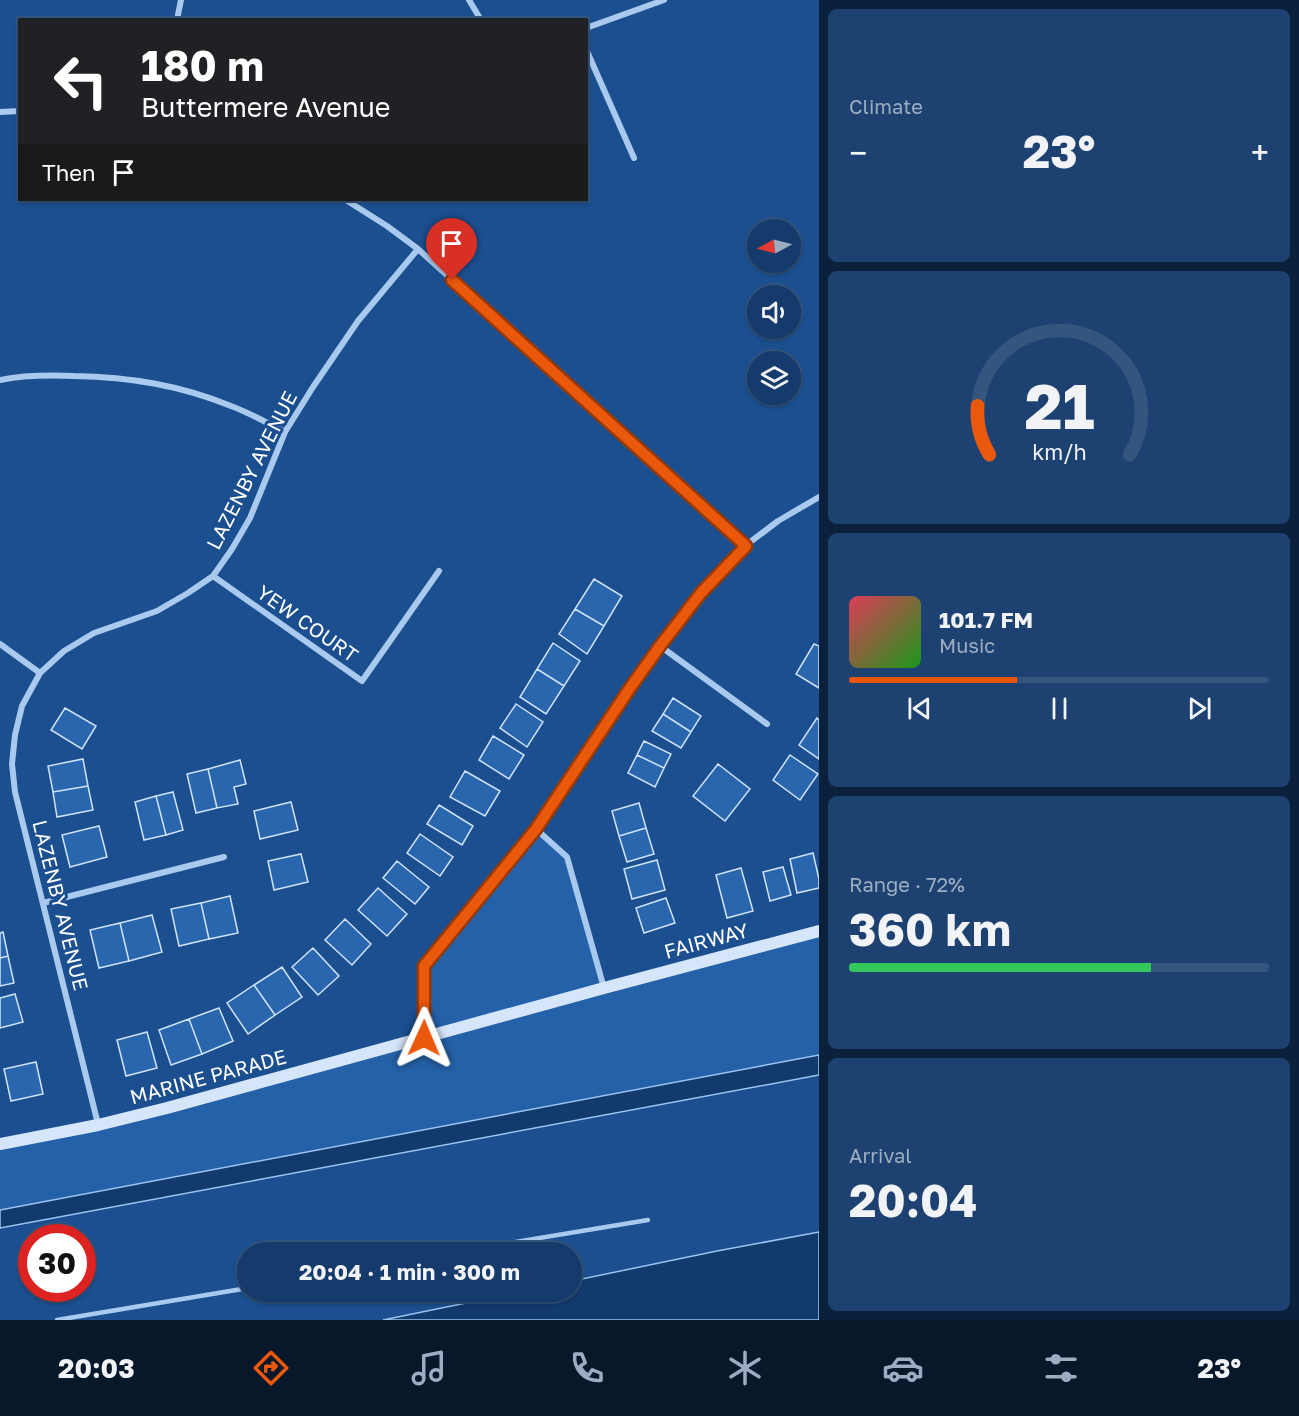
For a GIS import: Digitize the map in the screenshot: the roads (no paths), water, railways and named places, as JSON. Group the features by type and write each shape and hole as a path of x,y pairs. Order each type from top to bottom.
{"street":[{"path":"177,18 180,0"},
{"path":"469,0 480,18"},
{"path":"588,27 664,0"},
{"path":"588,54 634,158"},
{"path":"0,112 18,111"},
{"path":"350,201 418,249 746,546"},
{"name":"LAZENBY AVENUE","path":"98,1125 15,792 12,764 15,735 22,706 40,674 64,651 94,633 157,611 213,576 250,518 285,432 313,387 346,338 418,249"},
{"path":"0,380 51,375 139,380 174,387 232,406 285,432"},
{"path":"424,1038 424,966 536,829 630,688 701,593 746,546 778,521 819,497"},
{"name":"YEW COURT","path":"213,576 362,681 439,570"},
{"path":"0,644 40,674"},
{"path":"660,646 767,724"},
{"path":"536,829 567,857 604,988"},
{"path":"43,903 224,857"},
{"name":"FAIRWAY","path":"604,988 819,931"},
{"name":"MARINE PARADE","path":"0,1144 98,1125 167,1108 604,988"}],"lane":[{"path":"516,1242 648,1220"},
{"path":"57,1320 237,1290"}]}
